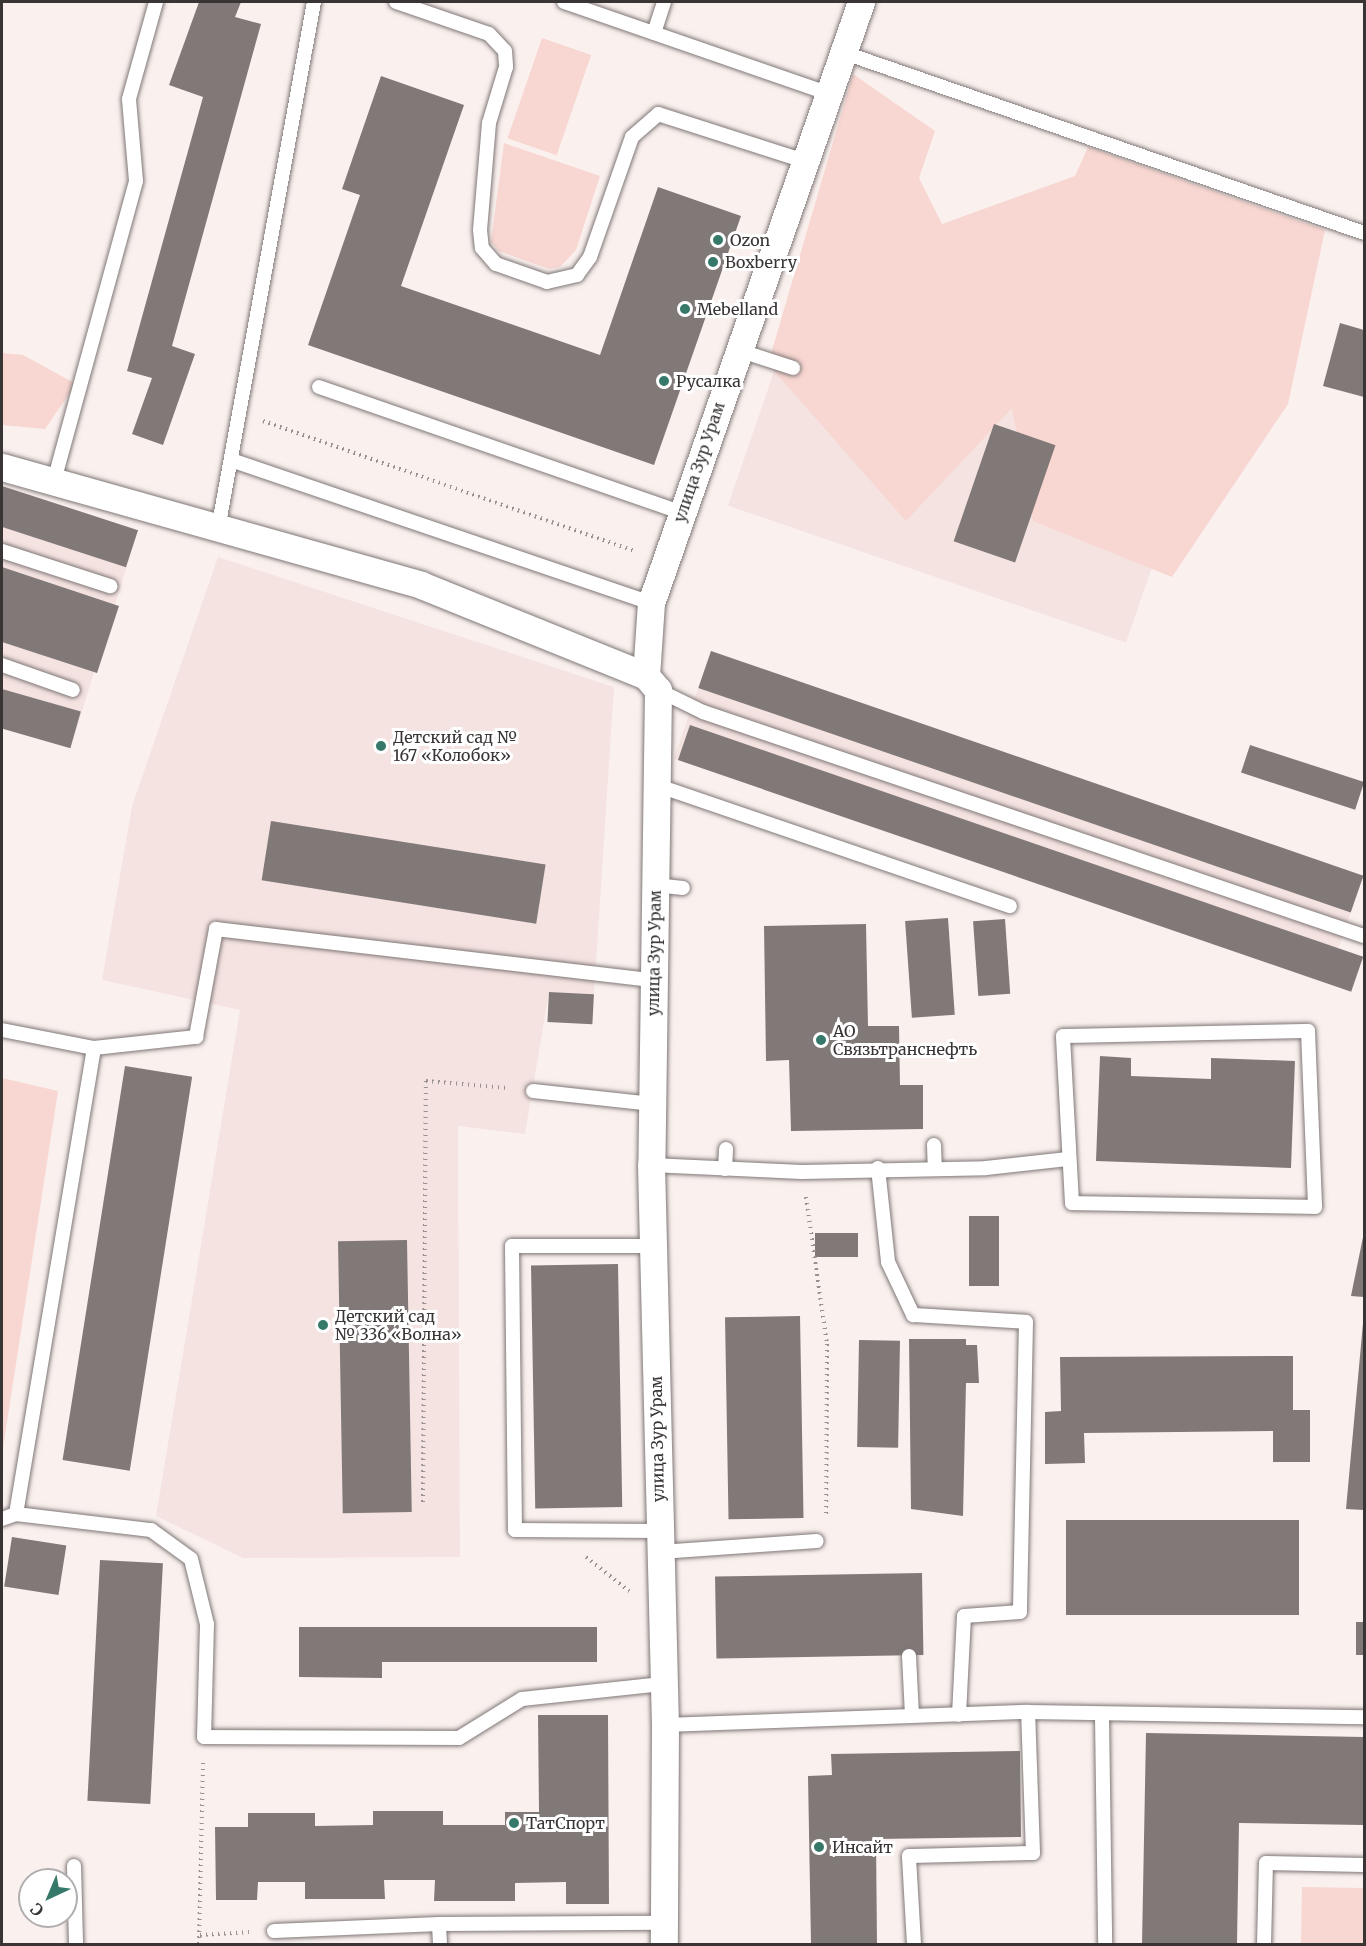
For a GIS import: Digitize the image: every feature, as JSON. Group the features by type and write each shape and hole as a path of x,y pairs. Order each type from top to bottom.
{"street":[{"name":"улица Зур Урам","path":"664,1934 665,1725 662,1684 651,1165 656,785 651,603 827,93 861,2"},
{"path":"2,467 421,585 652,683"}],"lane":[{"path":"54,481 136,181 129,99 156,2"},
{"path":"218,529 314,2"},
{"path":"396,2 489,34 505,51 506,67 489,123 480,241 496,264 547,282 577,275 590,257 633,137 658,114 804,161"},
{"path":"564,2 827,93"},
{"path":"654,33 664,2"},
{"path":"842,52 1365,234"},
{"path":"738,350 793,368"},
{"path":"319,387 682,513"},
{"path":"231,460 651,603"},
{"path":"2,551 110,586"},
{"path":"2,665 74,690"},
{"path":"652,683 703,712 1365,936"},
{"path":"656,785 1010,906"},
{"path":"655,885 683,888"},
{"path":"2,1030 94,1048 196,1037 216,929 653,980"},
{"path":"1308,1031 1315,1207 1072,1203 1068,1159 1063,1036 1308,1031"},
{"path":"16,1514 94,1048"},
{"path":"533,1091 652,1104"},
{"path":"934,1145 935,1168"},
{"path":"725,1169 726,1149"},
{"path":"651,1165 802,1172 935,1168 1068,1159"},
{"path":"878,1168 888,1262 913,1315 1026,1322 1020,1611 964,1616 959,1715"},
{"path":"652,1246 512,1246 515,1530 552,1530 659,1541 817,1541"},
{"path":"2,1519 16,1514 151,1530 191,1559 207,1624 204,1737 459,1738 522,1699 662,1684"},
{"path":"909,1656 912,1716"},
{"path":"914,1944 909,1856 1033,1853 1028,1712"},
{"path":"665,1725 1028,1712 1102,1716 1365,1718"},
{"path":"1102,1716 1105,1944"},
{"path":"1264,1944 1266,1863 1365,1866"},
{"path":"74,1866 76,1944"},
{"path":"274,1931 439,1924 664,1934"},
{"path":"439,1924 440,1944"}],"path":[{"path":"239,413 642,553"},
{"path":"423,1502 426,1081 533,1091"},
{"path":"802,1172 827,1344 829,1508 817,1541"},
{"path":"552,1530 636,1597"},
{"path":"199,1944 204,1737"},
{"path":"200,1935 274,1931"}],"shaded area":[{"path":"542,38 591,55 557,155 507,138"},
{"path":"853,74 935,131 919,178 942,224 1075,176 1088,147 1325,230 1288,404 1172,577 1033,521 1012,408 906,521 768,364"},
{"path":"504,143 600,176 576,250 560,267 549,269 499,251 491,242"},
{"path":"808,273 1206,410 1126,643 728,506"},
{"path":"2,353 23,355 76,384 45,429 2,425"},
{"path":"2,486 138,530 71,747 2,727"},
{"path":"218,557 614,687 594,994 549,992 525,1134 458,1126 460,1557 243,1558 156,1516 240,1010 102,980 132,806"},
{"path":"711,651 1363,876 1326,983 674,759"},
{"path":"2,1078 58,1091 3,1448 2,1448"},
{"path":"1302,1887 1364,1888 1363,1944 1301,1944"}],"building":[{"path":"199,2 241,2 235,17 261,24 172,346 195,354 163,445 132,434 152,378 127,371 203,97 169,85"},
{"path":"381,76 464,105 401,286 600,355 658,187 741,216 654,465 308,345 360,195 342,189"},
{"path":"1340,323 1364,330 1364,397 1323,386"},
{"path":"994,424 1055,445 1015,562 954,541"},
{"path":"2,486 138,530 126,567 2,527"},
{"path":"2,567 119,606 97,673 2,642"},
{"path":"711,651 1363,876 1351,913 698,688"},
{"path":"2,689 81,712 70,748 2,729"},
{"path":"690,725 1363,957 1351,992 678,760"},
{"path":"1250,745 1364,782 1355,810 1241,773"},
{"path":"271,821 546,864 536,924 262,880"},
{"path":"948,918 955,1015 912,1018 905,921"},
{"path":"1005,919 1010,994 978,996 973,921"},
{"path":"866,924 868,1026 899,1026 900,1085 923,1085 923,1129 791,1131 789,1060 766,1061 764,926"},
{"path":"549,992 594,994 592,1024 547,1022"},
{"path":"1100,1056 1131,1058 1131,1076 1211,1079 1211,1058 1295,1061 1291,1168 1096,1161"},
{"path":"125,1066 192,1077 130,1471 63,1460"},
{"path":"969,1216 999,1216 999,1286 969,1286"},
{"path":"815,1233 858,1233 858,1257 815,1257"},
{"path":"1363,1237 1364,1297 1351,1296"},
{"path":"407,1240 412,1512 343,1513 338,1241"},
{"path":"618,1264 622,1507 535,1508 531,1266"},
{"path":"800,1316 804,1518 729,1519 725,1317"},
{"path":"1363,1323 1364,1510 1346,1509"},
{"path":"909,1339 966,1339 966,1345 977,1345 979,1383 966,1383 963,1516 911,1509"},
{"path":"859,1340 900,1341 898,1448 857,1447"},
{"path":"1293,1356 1293,1410 1310,1410 1310,1462 1273,1462 1273,1431 1084,1433 1085,1463 1045,1464 1045,1412 1061,1411 1060,1357"},
{"path":"1066,1520 1299,1520 1299,1615 1066,1615"},
{"path":"12,1537 66,1546 59,1595 4,1586"},
{"path":"100,1560 163,1563 150,1804 87,1801"},
{"path":"922,1573 923,1655 716,1659 715,1577"},
{"path":"1356,1622 1364,1622 1364,1655 1356,1655"},
{"path":"299,1627 597,1627 597,1662 382,1662 382,1678 299,1677"},
{"path":"538,1715 608,1715 609,1904 566,1904 566,1882 515,1883 515,1901 434,1901 435,1880 384,1880 385,1899 305,1899 305,1882 258,1882 257,1900 216,1900 215,1827 248,1827 248,1813 315,1813 315,1826 373,1825 373,1811 443,1811 443,1825 505,1825 505,1812 539,1812"},
{"path":"1146,1733 1364,1737 1364,1825 1239,1823 1237,1944 1142,1944"},
{"path":"1020,1751 1021,1837 876,1839 877,1944 811,1944 808,1776 832,1775 831,1754"}],"place":[{"name":"Ozon","path":"718,240"},
{"name":"Boxberry","path":"713,262"},
{"name":"Mebelland","path":"685,309"},
{"name":"Русалка","path":"664,381"},
{"name":"Детский сад № 167 «Колобок»","path":"381,746"},
{"name":"АО Связьтранснефть","path":"821,1040"},
{"name":"Детский сад № 336 «Волна»","path":"323,1325"},
{"name":"ТатСпорт","path":"514,1823"},
{"name":"Инсайт","path":"819,1847"}]}
